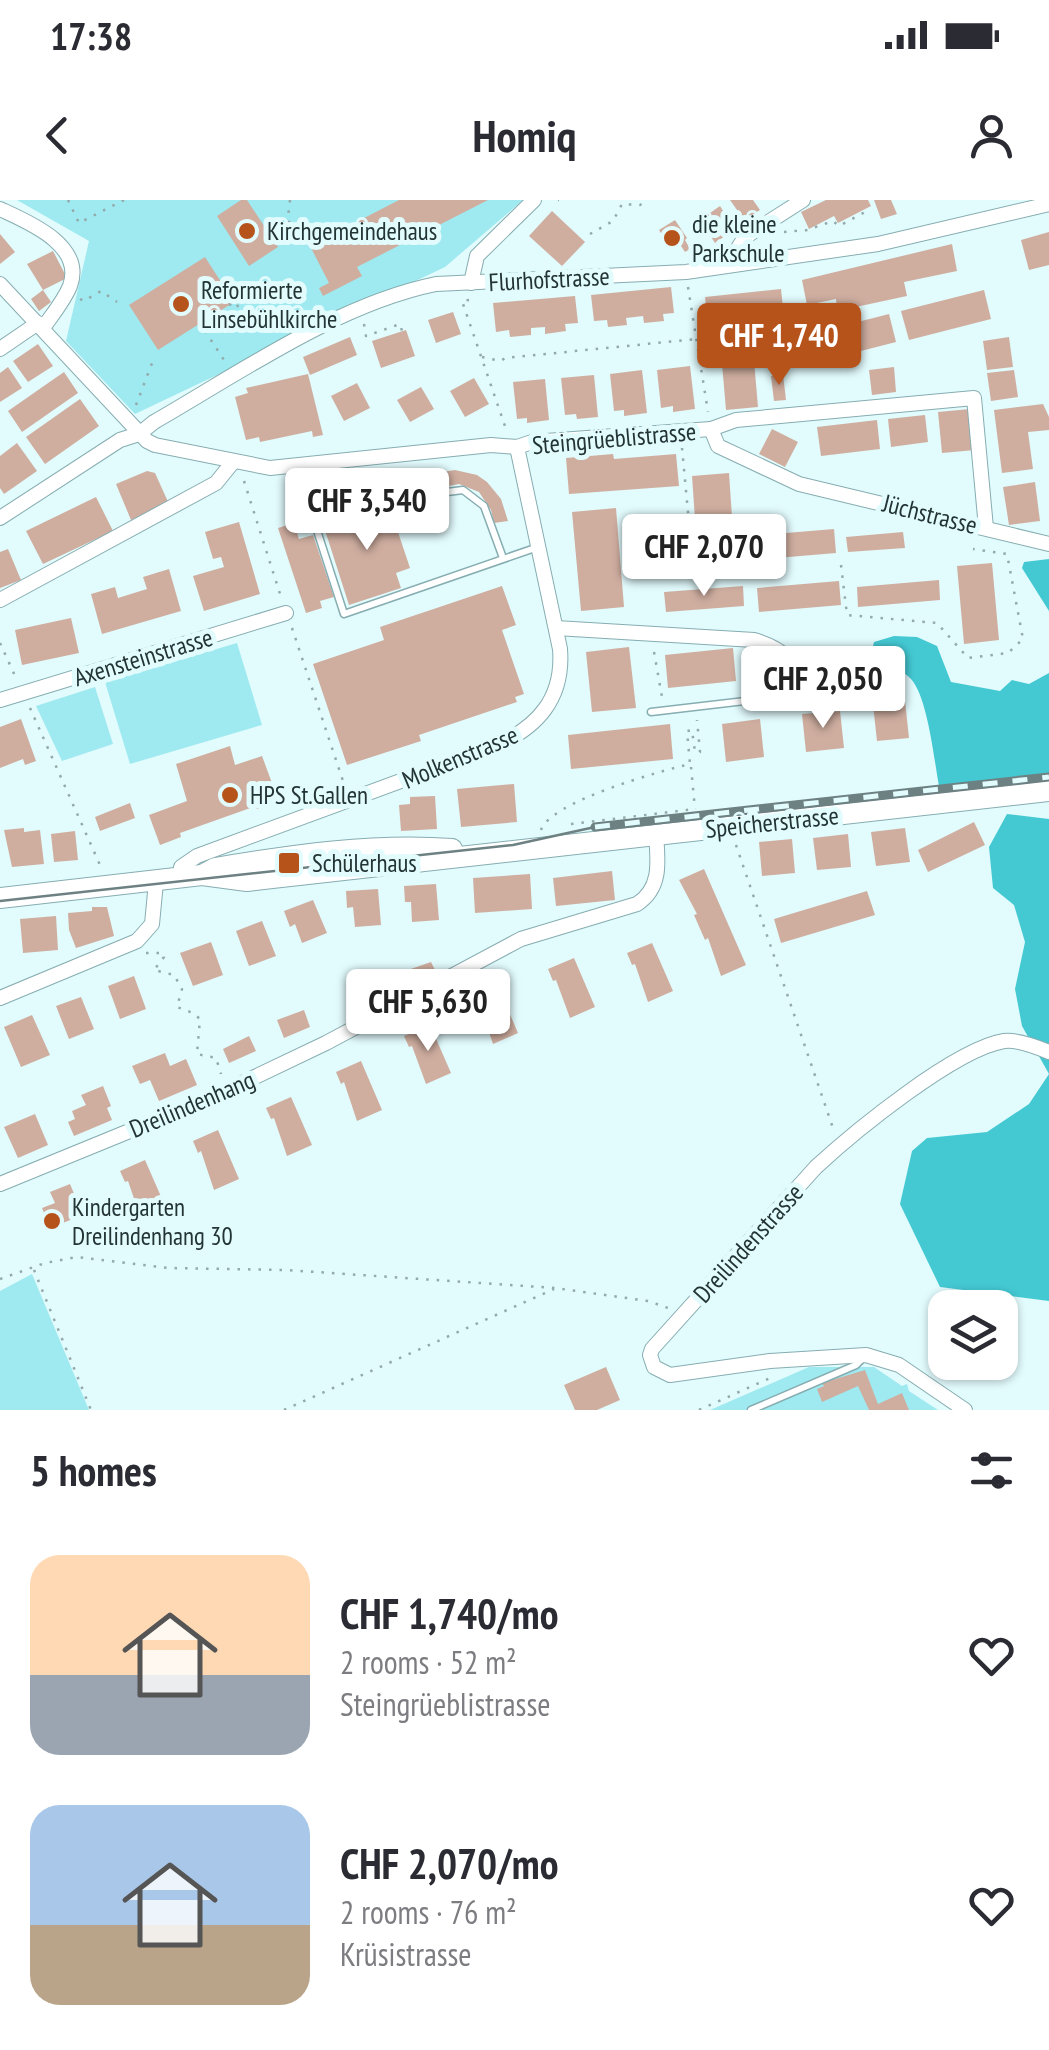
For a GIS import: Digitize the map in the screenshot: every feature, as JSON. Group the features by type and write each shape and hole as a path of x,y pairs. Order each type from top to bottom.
{"main road":[{"name":"Speicherstrasse","path":"0,898 156,882 202,875 234,864 353,851 434,848 494,852 1049,792"}],"street":[{"path":"472,282 477,256 534,200"},
{"path":"739,264 738,248 745,237 804,200"},
{"name":"Flurhofstrasse","path":"0,518 120,440 139,434 323,325 404,291 436,284 686,272 878,244 1049,204"},
{"path":"0,209 33,225 60,246 72,273 68,291 40,325 0,349"},
{"path":"0,284 139,434"},
{"name":"Steingrüeblistrasse","path":"139,434 156,445 270,468 491,445 517,447 532,442 711,429 736,420 974,398 986,528"},
{"name":"Jüchstrasse","path":"711,429 718,446 798,484 1049,544"},
{"name":"Molkenstrasse","path":"180,878 181,868 197,856 426,774 518,737 535,724 554,696 561,662 517,447"},
{"path":"0,600 216,483 232,462"},
{"name":"Axensteinstrasse","path":"0,700 286,613"},
{"path":"556,628 754,640 776,646 788,657 798,695"},
{"name":"Dreilindenhang","path":"0,1184 215,1096 326,1043 520,939 637,904 646,899 656,882 656,834"},
{"path":"0,998 124,949 137,940 152,924 156,882"},
{"name":"Dreilindenstrasse","path":"965,1410 890,1360 866,1356 796,1359 664,1374 651,1361 652,1349 839,1146 974,1049 1008,1040 1049,1052"}],"lane":[{"path":"503,558 484,506 463,490 407,497 313,518 344,614 539,547"},
{"path":"650,712 798,695 813,701 863,696"},
{"path":"752,1410 856,1365 866,1356"}],"path":[{"path":"68,200 79,222 124,200"},
{"path":"290,200 288,217 295,246"},
{"path":"590,234 612,221 622,204 640,205 648,200"},
{"path":"807,230 830,220 838,226 866,209"},
{"path":"687,281 711,429"},
{"path":"68,291 84,301 100,291 117,302"},
{"path":"476,299 462,301 507,432 517,447"},
{"path":"229,305 236,302 240,309"},
{"path":"378,320 363,325 366,336 400,324 402,331"},
{"path":"205,330 227,364"},
{"path":"482,357 501,361 697,339"},
{"path":"136,407 154,358"},
{"path":"683,454 694,576 713,575"},
{"path":"243,480 260,533"},
{"path":"841,565 847,615 937,624 968,658 1008,653 1023,639 1007,554 972,549"},
{"path":"651,632 660,696 696,706 700,752 694,752 692,730 686,731 690,764 694,807 541,831 552,812 651,773 690,764"},
{"path":"0,643 105,876"},
{"path":"316,696 343,782"},
{"path":"736,847 835,1132"},
{"path":"147,955 163,953 154,970 174,975 182,988 177,1007 200,1019 197,1054 216,1058 222,1067 220,1076"},
{"path":"0,1279 77,1256 169,1268 286,1270 555,1288 648,1301 683,1315"},
{"path":"33,1268 91,1410"},
{"path":"284,1410 555,1288"},
{"path":"698,1410 785,1372 796,1366 796,1359"}],"shaded area":[{"path":"17,200 523,200 445,267 135,414 66,341 89,241"},
{"path":"1049,559 1049,611 1022,568 1024,562"},
{"path":"894,636 917,637 937,646 951,682 1000,691 1012,680 1029,684 1049,673 1049,773 939,786 926,714 917,688 907,675 871,654 874,642"},
{"path":"237,643 262,725 130,764 105,682"},
{"path":"95,687 113,744 62,761 36,706"},
{"path":"1007,814 1049,819 1049,1074 1022,1026 1015,989 1025,942 1014,905 993,888 989,847"},
{"path":"1049,1074 1049,1301 1018,1297 1018,1290 940,1287 900,1204 912,1151 927,1138 987,1132 1029,1104"},
{"path":"32,1274 89,1410 0,1410 0,1291"},
{"path":"809,1367 874,1367 902,1386 907,1384 909,1391 938,1410 710,1410"}],"building":[{"name":"Kirchgemeindehaus","path":"247,200 278,247 249,266 217,216"},
{"path":"399,200 488,200 357,267 362,276 323,296 319,288 329,283 310,246"},
{"path":"730,200 753,200 760,210 744,220"},
{"path":"826,200 868,200 871,206 838,223 834,216 809,229 801,212"},
{"path":"874,200 891,200 897,214 881,219"},
{"path":"720,206 735,229 715,243 700,220"},
{"path":"552,211 585,242 562,266 529,236"},
{"path":"675,220 687,238 690,249 685,252 681,246 670,248 659,230"},
{"path":"1049,232 1049,265 1029,270 1021,240"},
{"path":"0,234 15,252 0,264"},
{"path":"952,244 957,271 904,282 907,296 837,311 836,299 807,305 802,280"},
{"path":"53,251 67,278 43,290 27,264"},
{"name":"Reformierte Linsebühlkirche","path":"205,257 234,302 158,350 129,305"},
{"path":"671,287 674,313 663,314 664,321 644,323 643,316 626,318 627,325 608,327 607,320 594,321 591,295"},
{"path":"781,289 784,318 708,326 705,297"},
{"path":"43,290 51,302 39,311 31,299"},
{"path":"984,290 991,319 909,340 901,311"},
{"path":"575,296 578,323 565,324 566,331 545,334 545,327 531,328 531,335 510,337 509,330 496,332 493,303"},
{"path":"453,312 461,334 436,343 428,320"},
{"path":"889,314 896,342 814,363 807,335"},
{"path":"793,329 798,351 769,358 764,336"},
{"path":"406,330 415,356 381,368 372,341"},
{"path":"350,337 357,355 310,375 303,357"},
{"path":"1009,337 1013,367 987,370 983,341"},
{"path":"38,344 53,366 28,382 13,361"},
{"path":"753,349 758,407 726,410 721,352"},
{"path":"690,366 695,409 673,412 673,406 661,408 657,370"},
{"path":"8,367 22,388 0,402 0,373"},
{"path":"894,367 896,392 872,395 869,370"},
{"path":"642,370 647,413 624,416 624,410 614,411 610,374"},
{"path":"1014,370 1018,397 991,401 987,373"},
{"path":"64,372 78,393 22,432 8,411"},
{"path":"308,374 323,435 313,437 312,431 260,442 259,437 246,440 235,397 248,393 246,388"},
{"path":"783,374 786,400 774,401 771,376"},
{"path":"594,375 598,417 577,419 576,414 565,415 561,378"},
{"path":"474,378 489,404 465,417 450,391"},
{"path":"545,379 549,420 527,423 527,418 517,419 513,382"},
{"path":"357,383 370,408 344,421 331,396"},
{"path":"421,387 434,409 410,422 397,400"},
{"path":"80,399 99,426 45,464 26,437"},
{"path":"1043,404 1049,430 1028,432 1033,469 1002,473 994,410"},
{"path":"970,409 975,450 942,453 938,412"},
{"path":"925,415 928,442 891,447 888,419"},
{"path":"877,420 880,449 821,456 817,427"},
{"path":"772,429 798,442 785,467 759,454"},
{"path":"17,443 37,471 4,494 0,488 0,456"},
{"path":"613,454 614,459 676,454 679,486 569,494 566,458"},
{"path":"455,470 477,475 487,482 501,499 508,521 494,523 479,492 459,484 323,510 320,492"},
{"path":"147,471 155,473 169,504 131,520 116,484"},
{"path":"729,473 735,561 698,562 692,476"},
{"path":"1035,482 1040,521 1009,525 1003,487"},
{"path":"96,497 113,531 43,564 26,531"},
{"path":"388,502 410,568 396,573 401,588 349,605 323,524"},
{"path":"616,508 624,607 581,611 572,512"},
{"path":"239,522 260,594 204,611 193,576 224,567 221,557 213,559 205,532"},
{"path":"294,523 299,539 313,535 334,597 320,601 322,608 306,613 278,528"},
{"path":"834,529 836,553 753,560 751,536"},
{"path":"903,532 905,548 848,552 846,537"},
{"path":"8,549 21,580 0,588 0,552"},
{"path":"992,563 999,640 964,644 957,566"},
{"path":"169,569 181,611 102,634 91,594 115,587 118,598 147,589 143,577"},
{"path":"939,580 940,600 858,607 857,587"},
{"path":"839,581 841,605 759,612 757,588"},
{"path":"502,586 516,625 502,630 524,694 515,697 517,702 419,735 421,741 347,765 313,664 384,640 380,627"},
{"path":"743,586 744,606 666,612 664,592"},
{"path":"71,618 79,653 22,665 15,630"},
{"path":"629,647 636,708 592,712 586,652"},
{"path":"733,648 736,681 668,688 665,655"},
{"path":"902,673 909,738 877,741 870,677"},
{"path":"840,711 844,748 806,752 802,714"},
{"path":"21,719 36,761 25,765 23,759 0,768 0,727"},
{"path":"760,719 764,757 726,762 722,724"},
{"path":"670,724 673,759 571,769 568,735"},
{"name":"HPS St.Gallen","path":"230,746 235,765 262,756 279,802 257,809 256,806 180,833 181,837 160,845 149,815 187,801 176,764"},
{"path":"514,784 517,822 461,827 457,789"},
{"path":"435,796 437,829 401,831 399,805 410,804 410,797"},
{"path":"130,803 135,818 100,831 95,817"},
{"path":"974,822 985,845 928,872 918,850"},
{"path":"24,828 24,832 40,830 44,864 12,867 4,830"},
{"path":"905,828 910,862 876,866 871,832"},
{"path":"75,831 78,860 54,862 51,834"},
{"path":"848,834 851,867 817,870 813,838"},
{"path":"792,839 795,873 762,876 759,842"},
{"path":"704,869 746,965 721,976 708,938 705,940 679,880"},
{"path":"612,871 615,900 556,906 553,878"},
{"path":"530,874 532,909 475,913 473,878"},
{"path":"436,884 439,920 412,922 411,902 405,902 404,886"},
{"path":"378,889 381,925 355,927 353,907 347,908 346,891"},
{"path":"867,891 875,915 781,943 774,919"},
{"path":"313,900 327,933 302,943 295,924 290,927 284,911"},
{"path":"92,907 107,907 114,936 76,948 68,913 92,911"},
{"path":"56,916 58,950 23,953 20,919"},
{"path":"262,921 276,956 249,966 236,931"},
{"path":"211,942 223,975 193,986 180,953"},
{"path":"652,943 673,991 648,1002 635,964 632,965 627,953"},
{"path":"574,958 595,1007 570,1018 548,969"},
{"path":"431,962 435,970 387,995 379,980"},
{"path":"134,976 146,1009 120,1019 108,986"},
{"path":"497,984 518,1033 493,1044 480,1005 477,1007 471,995"},
{"path":"81,997 94,1029 69,1039 56,1006"},
{"path":"304,1010 310,1027 284,1038 277,1020"},
{"path":"32,1015 50,1055 21,1067 4,1027"},
{"path":"430,1025 451,1073 426,1084 412,1046 404,1036"},
{"path":"249,1036 256,1051 229,1063 223,1049"},
{"path":"165,1053 170,1066 186,1059 197,1085 159,1101 150,1080 140,1084 132,1066"},
{"path":"361,1061 382,1110 357,1121 344,1082 341,1084 336,1072"},
{"path":"103,1086 112,1120 74,1136 68,1122 75,1119 72,1111 86,1105 81,1095"},
{"path":"291,1097 312,1145 287,1156 274,1118 266,1108"},
{"path":"35,1114 48,1145 18,1158 4,1127"},
{"path":"218,1130 239,1179 214,1190 201,1151 198,1153 193,1141"},
{"path":"145,1160 166,1208 141,1219 128,1181 120,1171"},
{"path":"70,1184 83,1215 50,1228 42,1208 55,1203 50,1192"},
{"path":"606,1367 620,1400 597,1410 575,1410 564,1385"},
{"path":"865,1370 878,1404 902,1393 909,1410 869,1410 858,1386 822,1402 817,1389 824,1386 822,1383"}],"tram line":[{"path":"0,901 513,845 595,827"}],"railway":[{"path":"595,827 1049,777"}],"place":[{"name":"Kirchgemeindehaus","path":"247,231"},
{"name":"die kleine Parkschule","path":"672,238"},
{"name":"Reformierte Linsebühlkirche","path":"181,304"},
{"name":"HPS St.Gallen","path":"230,795"},
{"name":"Schülerhaus","path":"289,863"},
{"name":"Kindergarten Dreilindenhang 30","path":"52,1221"}]}
